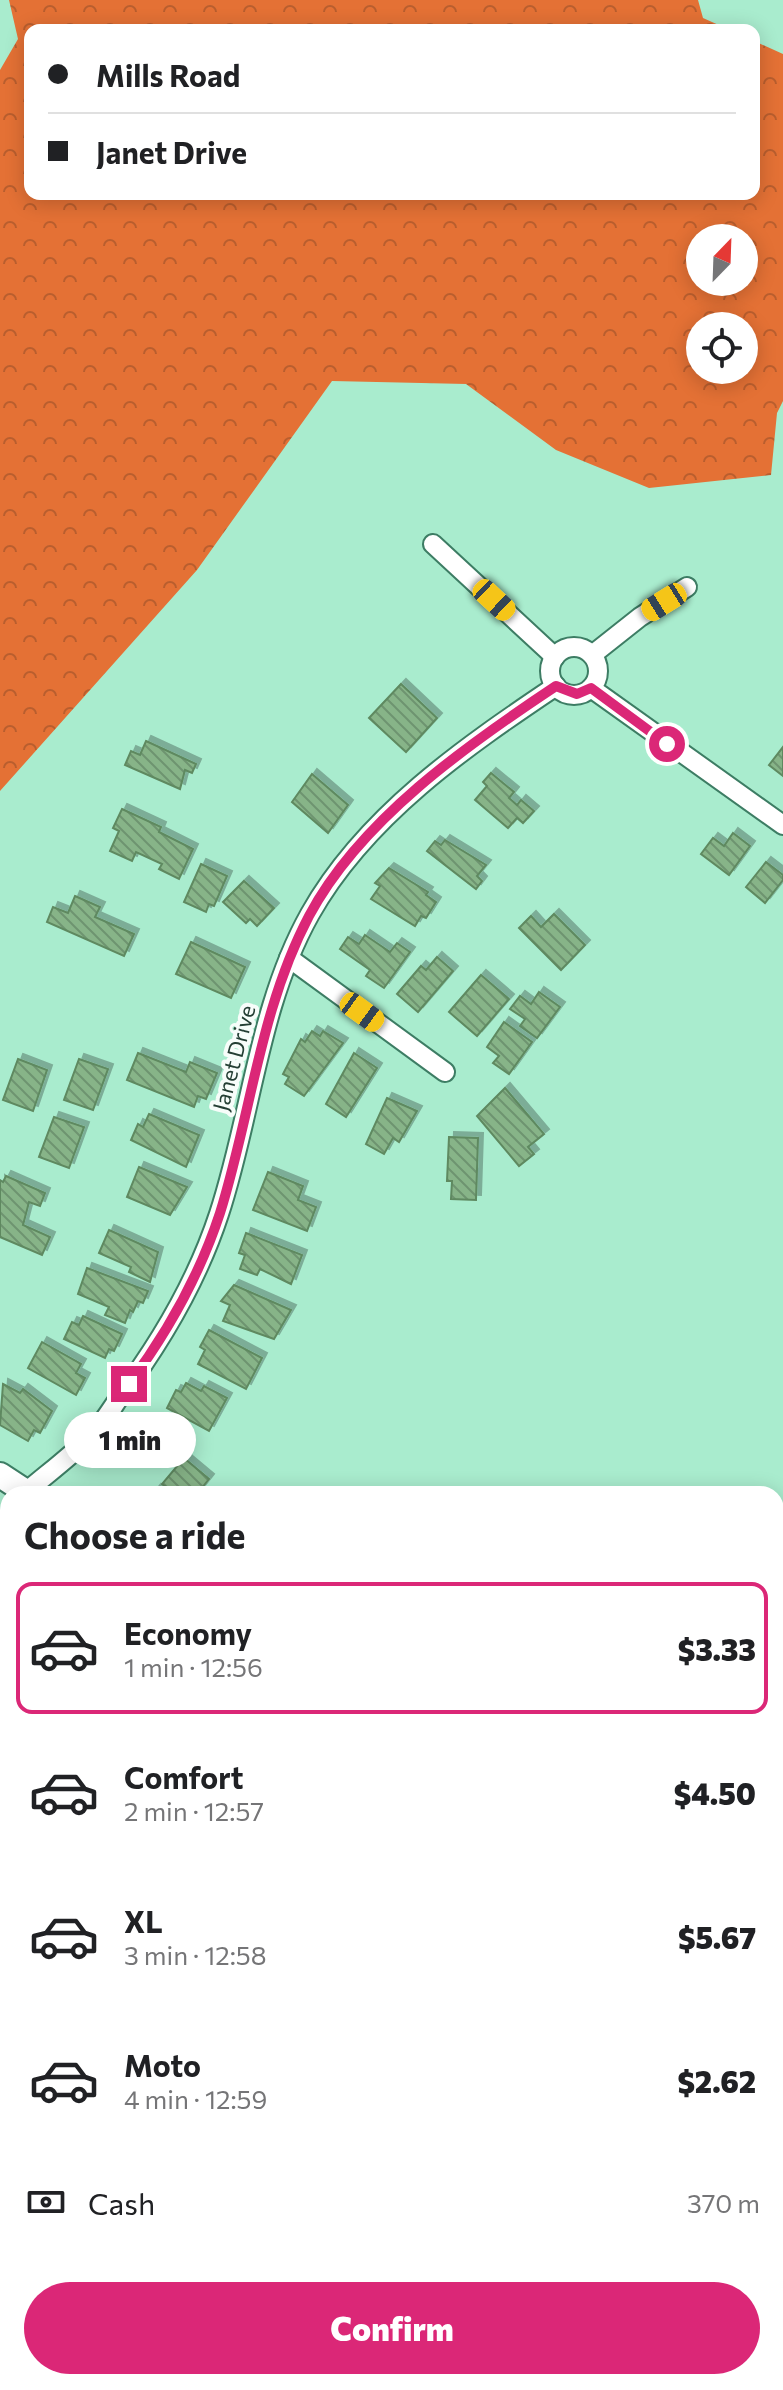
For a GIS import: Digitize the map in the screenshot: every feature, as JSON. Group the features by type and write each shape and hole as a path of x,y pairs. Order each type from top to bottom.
{"street":[{"path":"433,544 555,657"},
{"path":"592,655 640,617 687,587"},
{"path":"573,647 592,655 598,668 591,688 577,694 556,686 550,671 555,657 573,647"},
{"name":"Janet Drive","path":"35,1486 92,1435 148,1359 195,1277 220,1212 251,1083 289,958 327,887 361,845 425,782 488,731 556,686"},
{"path":"591,688 783,825"},
{"path":"289,958 445,1072"}],"green space":[{"path":"9,0 698,0 703,18 716,24 24,24 24,200 760,200 760,44 783,54 783,401 777,413 771,475 649,488 556,450 466,384 332,381 197,570 0,791 0,70 18,39"}],"building":[{"path":"401,684 437,718 406,752 369,718"},
{"path":"146,741 196,764 192,773 185,770 180,789 125,765 131,751 140,755"},
{"path":"783,747 783,776 769,765"},
{"path":"491,773 514,792 509,798 517,805 521,800 534,811 523,823 517,818 508,828 475,800 487,786 483,782"},
{"path":"312,774 348,805 328,833 292,802"},
{"path":"122,809 161,827 159,832 193,849 179,879 159,869 162,864 136,852 132,861 110,851 119,831 113,828"},
{"path":"733,833 750,846 729,875 701,854 713,838 724,846"},
{"path":"445,840 486,865 477,876 482,881 476,889 427,851 435,841 441,845"},
{"path":"766,862 783,875 783,880 765,903 746,887"},
{"path":"201,864 227,876 214,906 209,904 206,912 184,902"},
{"path":"389,868 428,892 426,895 436,902 426,918 421,916 415,926 371,899 380,886 375,883"},
{"path":"244,881 274,908 257,926 250,919 246,923 223,902"},
{"path":"75,896 100,907 95,917 134,934 124,956 47,922 53,907 68,913"},
{"path":"554,914 585,945 561,970 519,928 531,916 541,927"},
{"path":"365,935 390,952 397,943 410,952 384,988 366,976 370,970 340,949 348,937 359,944"},
{"path":"191,942 245,967 231,998 176,974"},
{"path":"437,957 453,971 418,1012 397,994 421,966 426,970"},
{"path":"481,975 509,999 477,1036 449,1012"},
{"path":"539,992 560,1007 537,1038 520,1026 525,1019 510,1009 520,996 531,1004"},
{"path":"504,1022 532,1042 509,1074 493,1063 499,1056 487,1047"},
{"path":"312,1031 320,1036 323,1031 343,1043 304,1096 285,1084 289,1077 283,1074 301,1039 305,1042"},
{"path":"138,1053 186,1072 190,1062 217,1073 206,1099 198,1096 194,1107 127,1080"},
{"path":"354,1053 377,1068 346,1117 326,1104"},
{"path":"18,1059 47,1070 33,1111 3,1100"},
{"path":"79,1059 108,1069 93,1110 64,1100"},
{"path":"505,1088 544,1134 528,1147 534,1154 519,1166 477,1116"},
{"path":"387,1098 417,1111 399,1142 393,1138 384,1154 366,1144"},
{"path":"149,1114 199,1135 186,1167 131,1140 138,1124 143,1127"},
{"path":"54,1117 84,1127 69,1168 39,1157"},
{"path":"449,1137 478,1138 476,1200 451,1199 452,1181 447,1181"},
{"path":"139,1167 187,1187 170,1215 127,1197"},
{"path":"268,1172 303,1186 298,1200 316,1207 307,1231 253,1210"},
{"path":"6,1176 45,1193 40,1206 29,1202 23,1225 50,1237 42,1255 0,1237 0,1180 3,1182"},
{"path":"109,1230 158,1252 150,1282 129,1272 131,1267 99,1253"},
{"path":"246,1233 302,1255 291,1284 260,1269 257,1275 240,1269 245,1255 239,1253"},
{"path":"87,1268 148,1291 143,1303 138,1301 133,1312 130,1310 125,1323 105,1315 109,1307 78,1294"},
{"path":"234,1285 291,1310 274,1339 223,1321 230,1305 221,1301"},
{"path":"83,1316 122,1334 114,1351 109,1349 105,1358 64,1339 72,1322 79,1325"},
{"path":"209,1330 262,1358 246,1389 198,1364 205,1350 200,1347"},
{"path":"42,1342 81,1364 76,1373 85,1378 76,1395 28,1368"},
{"path":"186,1383 201,1391 204,1386 227,1398 209,1431 167,1408 176,1390 181,1392"},
{"path":"3,1384 20,1393 23,1389 52,1411 40,1433 34,1430 28,1441 0,1425"},
{"path":"184,1458 209,1479 203,1486 162,1484"}],"route":[{"path":"129,1384 148,1359 195,1277 220,1212 275,994 289,958 327,887 361,845 425,782 488,731 556,686 569,694 591,688 667,744"}]}
